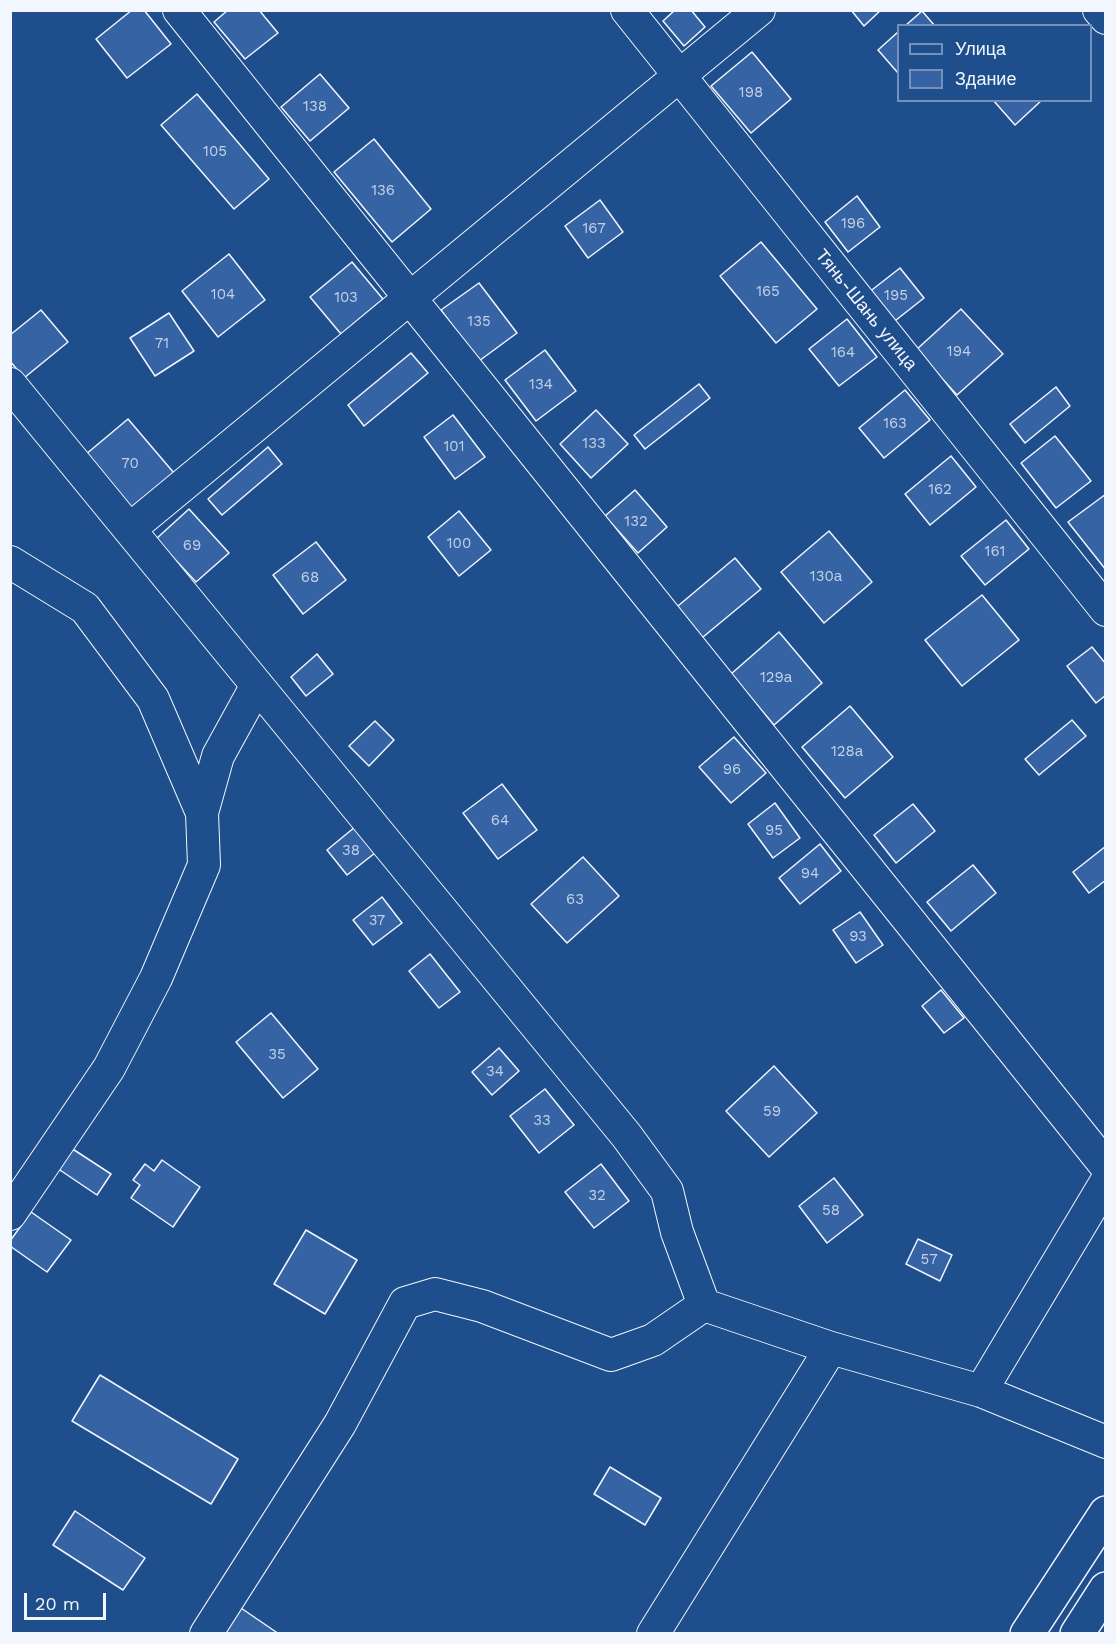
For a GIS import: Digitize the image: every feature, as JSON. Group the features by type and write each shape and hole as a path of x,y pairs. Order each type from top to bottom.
{"main road":[{"path":"1027,1634 1106,1513"},
{"path":"1077,1634 1106,1589"}],"street":[{"path":"179,10 1106,1166"},
{"name":"Тянь-Шань улица","path":"627,10 1106,610"},
{"path":"130,529 759,10"},
{"path":"1099,10 1106,18"},
{"path":"10,384 626,1135 667,1191 677,1232 704,1305"},
{"path":"10,562 84,608 91,617 153,699 202,813"},
{"path":"10,1214 109,1068 156,978 204,865 202,813 218,756 257,684"},
{"path":"981,1391 1106,1182"},
{"path":"206,1634 340,1424 405,1303 435,1294 482,1306 611,1356 653,1340 704,1305"},
{"path":"704,1305 831,1348 981,1391 1106,1442"},
{"path":"653,1634 831,1348"}],"building":[{"path":"132,10 144,10 171,44 127,78 96,39"},
{"path":"228,10 259,10 278,33 245,59 214,22"},
{"path":"675,10 691,10 705,27 684,46 663,21"},
{"path":"851,10 881,10 864,26"},
{"path":"922,11 933,24 907,24"},
{"path":"897,33 897,72 878,50"},
{"path":"752,52 791,99 751,133 711,86"},
{"path":"320,74 349,108 310,141 281,107"},
{"path":"197,94 269,179 234,209 161,125"},
{"path":"995,102 1040,102 1015,125"},
{"path":"374,139 431,209 392,242 334,172"},
{"path":"857,196 880,227 848,252 825,222"},
{"path":"600,200 623,232 588,258 565,226"},
{"path":"761,242 817,309 776,343 720,276"},
{"path":"229,254 265,300 218,337 182,291"},
{"path":"352,262 383,299 341,334 310,297"},
{"path":"900,268 924,298 891,324 868,293"},
{"path":"479,283 517,333 479,361 441,310"},
{"path":"961,309 1003,354 957,395 916,350"},
{"path":"41,310 68,342 24,378 10,361 10,335"},
{"path":"169,313 194,351 155,376 130,338"},
{"path":"847,319 877,357 839,386 809,349"},
{"path":"545,350 576,391 536,421 505,380"},
{"path":"411,353 428,373 364,426 348,405"},
{"path":"699,384 710,398 645,449 634,435"},
{"path":"1056,387 1070,406 1025,443 1010,424"},
{"path":"905,390 930,420 884,458 859,428"},
{"path":"596,410 628,444 591,478 560,444"},
{"path":"453,415 485,457 455,479 424,437"},
{"path":"128,419 174,473 131,509 85,455"},
{"path":"1055,436 1091,481 1056,508 1021,463"},
{"path":"268,447 282,464 222,515 208,499"},
{"path":"951,456 976,487 930,525 905,494"},
{"path":"635,490 667,527 638,553 605,516"},
{"path":"1106,494 1106,570 1068,522"},
{"path":"189,509 229,553 196,582 156,539"},
{"path":"459,511 491,550 459,576 428,537"},
{"path":"1006,520 1029,549 985,585 961,556"},
{"path":"829,531 872,582 824,623 781,572"},
{"path":"316,542 346,580 303,614 273,575"},
{"path":"735,558 761,589 697,642 672,611"},
{"path":"982,595 1019,640 962,686 925,640"},
{"path":"779,632 822,683 774,725 731,674"},
{"path":"1092,647 1106,664 1106,695 1096,703 1067,666"},
{"path":"317,654 333,674 306,696 291,677"},
{"path":"850,706 893,757 845,798 802,747"},
{"path":"1072,720 1086,736 1039,775 1025,759"},
{"path":"375,721 394,740 369,766 349,746"},
{"path":"734,737 766,773 731,803 699,767"},
{"path":"502,784 537,830 498,859 463,813"},
{"path":"775,803 800,838 773,858 748,824"},
{"path":"913,804 935,831 896,863 874,835"},
{"path":"355,827 375,853 347,875 327,850"},
{"path":"820,844 841,871 800,904 779,878"},
{"path":"1106,846 1106,880 1089,893 1073,872"},
{"path":"583,857 619,896 567,943 531,904"},
{"path":"973,865 996,893 951,931 927,902"},
{"path":"382,897 402,923 373,945 353,920"},
{"path":"860,912 883,945 856,963 833,930"},
{"path":"430,954 460,992 439,1008 409,971"},
{"path":"941,990 964,1018 944,1033 922,1006"},
{"path":"271,1013 318,1069 283,1098 236,1042"},
{"path":"499,1048 519,1071 492,1095 472,1072"},
{"path":"774,1066 817,1113 769,1157 726,1111"},
{"path":"545,1089 574,1125 539,1153 510,1116"},
{"path":"65,1144 111,1174 97,1195 51,1164"},
{"path":"162,1160 200,1187 173,1227 131,1198 140,1185 133,1180 145,1164 154,1171"},
{"path":"601,1164 629,1201 594,1228 565,1192"},
{"path":"834,1178 863,1215 827,1243 799,1206"},
{"path":"31,1212 71,1240 47,1272 10,1246 10,1241"},
{"path":"306,1230 357,1260 325,1314 274,1284"},
{"path":"918,1239 952,1255 940,1281 906,1264"},
{"path":"100,1375 238,1459 211,1504 72,1421"},
{"path":"610,1467 661,1498 645,1525 594,1494"},
{"path":"75,1511 145,1558 123,1590 53,1545"},
{"path":"238,1606 279,1634 220,1634"}]}
